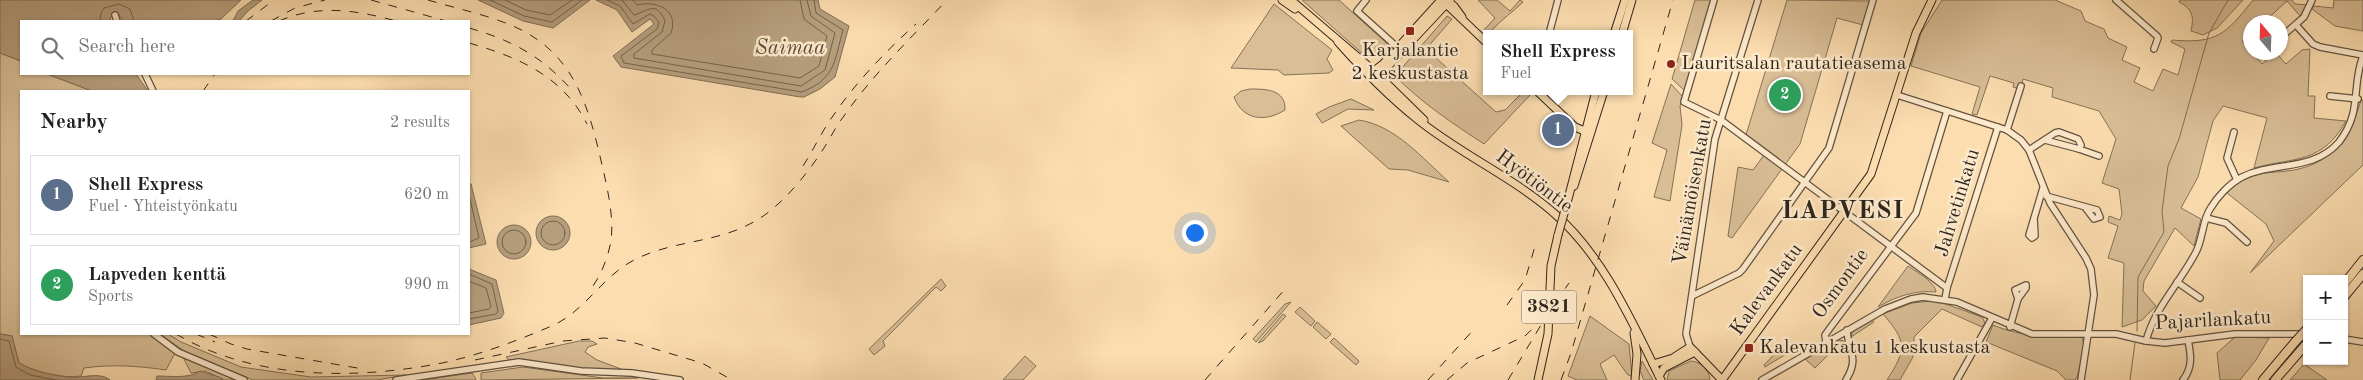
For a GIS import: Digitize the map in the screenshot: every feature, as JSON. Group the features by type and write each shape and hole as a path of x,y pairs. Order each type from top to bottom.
{"highway":[{"path":"2348,279 2363,260"},
{"path":"2348,292 2363,274"},
{"path":"2263,380 2303,333"},
{"path":"2275,380 2303,347"}],"main road":[{"name":"Hyötiöntie","path":"1282,0 1310,18"},
{"name":"Hyötiöntie","path":"1291,0 1431,129 1512,182 1555,214 1596,262 1633,325 1660,378"},
{"path":"1615,30 1625,0"},
{"path":"1623,30 1632,0"},
{"name":"Kalevankatu","path":"1722,380 1844,212 1874,167 1916,33 1932,0"},
{"path":"1374,76 1398,48 1446,1"},
{"path":"1446,1 1483,39"},
{"path":"1374,76 1446,1"},
{"path":"1541,95 1575,127 1588,132 1595,95"},
{"name":"3821","path":"1538,380 1548,334 1551,266 1558,235 1569,195 1576,182 1588,132 1602,95"},
{"path":"1633,325 1637,354 1635,380"},
{"path":"1692,350 1722,380"},
{"path":"1653,364 1692,350"},
{"path":"1660,378 1664,368 1692,350"}],"street":[{"path":"1366,0 1357,11 1398,48"},
{"path":"1550,30 1558,0"},
{"path":"1714,0 1684,102 1721,120 1947,288"},
{"name":"Väinämöisenkatu","path":"1692,350 1686,334 1716,139 1758,0"},
{"path":"1692,296 1739,273 1830,148 1873,0"},
{"path":"2116,0 2157,36 2154,49"},
{"path":"2288,32 2308,12 2312,0"},
{"path":"2146,341 2154,318 2196,252 2206,218 2218,198 2237,180 2255,172 2305,164 2328,151 2339,142 2349,127 2356,112 2360,64 2363,55 2313,44 2296,25"},
{"path":"145,75 153,90"},
{"path":"2007,130 2021,86"},
{"path":"1897,95 1998,126 2021,140 2029,150 2046,196 2091,269 2094,295 2081,380"},
{"path":"2330,96 2358,99"},
{"name":"Osmontie","path":"1826,342 1825,335 1890,245 1916,213 1947,111"},
{"name":"Jahvetinkatu","path":"1945,299 1945,292 1998,126"},
{"path":"2029,150 2059,132 2078,139 2081,144 2079,149"},
{"path":"2234,132 2227,158 2237,180"},
{"path":"2045,140 2099,156"},
{"path":"2034,218 2043,188"},
{"path":"2046,196 2084,207"},
{"path":"2206,218 2226,223 2247,242"},
{"path":"2177,282 2200,298"},
{"name":"Pajarilankatu","path":"1762,380 1897,303 1923,297 1945,299 1969,306 1992,318 2032,334 2116,334 2165,343 2257,333 2303,334"},
{"path":"2010,326 2018,299"},
{"path":"1956,380 1992,318"},
{"path":"1846,380 1853,368 1854,362 1847,330"},
{"path":"155,335 178,352 244,380"},
{"path":"2348,339 2363,342"},
{"path":"2184,380 2188,373 2191,358 2188,340"},
{"path":"396,380 519,362 581,371 632,373 680,380"}],"shaded area":[{"path":"1302,0 1339,0 1392,48 1364,55"},
{"path":"1478,0 1497,0 1510,11 1520,0 1523,2 1492,30 1484,30 1495,18"},
{"path":"1695,0 1711,0 1685,91 1672,79"},
{"path":"1787,0 1870,1 1863,25 1837,18 1800,144 1732,238 1728,236 1738,167 1753,170 1767,151 1746,135"},
{"path":"1942,0 2055,0 2081,11 2085,21 2104,29 2108,38 2127,47 2122,60 2140,68 2134,82 2153,91 2163,69 2178,75 2185,49 2171,42 2172,40 2200,40 2219,34 2235,21 2253,0 2292,0 2295,4 2308,5 2301,17 2287,1 2272,15 2243,15 2243,60 2259,60 2262,64 2267,60 2282,60 2286,64 2302,50 2310,49 2308,96 2315,96 2314,118 2346,121 2337,135 2317,152 2295,160 2254,168 2267,118 2223,106 2213,121 2198,177 2181,208 2201,219 2194,246 2175,228 2144,281 2143,291 2156,306 2142,320 2122,327 2124,263 2108,258 2118,226 2108,222 2109,216 2120,220 2122,214 2119,189 2102,183 2116,139 2099,111 2052,97 2053,88 2023,79 2020,89 2013,87 2014,83 1990,76 1977,115 1972,114 1980,87 1911,66 1921,33"},
{"path":"2180,0 2243,0 2217,28 2203,35 2191,31 2190,11 2179,2"},
{"path":"2334,0 2363,0 2363,31 2335,26 2312,9 2314,6 2333,8"},
{"path":"1274,4 1332,50 1327,59 1333,70 1329,73 1284,75 1278,70 1231,68"},
{"path":"1447,16 1452,19 1426,49 1496,112 1505,110 1520,95 1530,95 1484,144 1427,104 1395,76"},
{"path":"0,53 20,61 20,75 50,75 89,90 20,90 20,335 153,335 175,353 166,370 105,366 84,368 81,376 66,377 49,374 19,363 12,336 0,334"},
{"path":"1671,84 1683,97 1680,106 1682,125 1670,201 1654,197 1667,150 1652,143"},
{"path":"1250,89 1268,90 1278,94 1282,98 1285,110 1278,114 1263,117 1249,115 1238,105 1234,97 1241,91"},
{"path":"1351,99 1374,110 1348,109 1322,123 1316,114 1329,107"},
{"path":"2361,100 2363,100 2363,165 2250,273 2274,241 2266,224 2227,193 2251,176 2294,170 2320,161 2330,154 2346,136"},
{"path":"1359,120 1372,123 1397,136 1449,182 1408,170 1389,169 1341,126"},
{"path":"1908,266 1929,281 1936,292 1906,295 1878,307"},
{"path":"941,279 946,286 941,291 936,287 883,341 885,346 874,355 869,349"},
{"path":"1931,301 1943,303 1982,317 1985,323 1982,327 1942,309 1914,337 1913,357 1900,380 1887,380 1898,361 1901,346 1897,332 1883,314 1912,303"},
{"path":"1291,302 1256,342 1253,339 1285,304"},
{"path":"1300,307 1315,321 1311,326 1295,312"},
{"path":"1283,314 1286,316 1263,341 1258,343"},
{"path":"1590,316 1629,344 1632,377 1627,374 1614,355 1600,364 1607,380 1577,380 1568,376"},
{"path":"1872,319 1874,322 1851,337 1853,330"},
{"path":"1317,322 1331,334 1326,339 1313,327"},
{"path":"1993,325 2015,332 2036,335 2081,336 2084,351 2077,377 2075,380 2066,380 2057,371 1986,342"},
{"path":"161,335 170,335 181,342 241,367 311,377 406,375 377,380 253,380 187,353"},
{"path":"2235,337 2269,338 2256,360 2240,380 2220,380 2217,353"},
{"path":"1334,338 1359,361 1356,365 1330,342"},
{"path":"1838,340 1844,341 1844,343 1834,349 1815,368 1805,359"},
{"path":"579,341 592,341 597,344 588,347 585,352 597,360 621,369 609,371 582,370 537,362 509,360 506,357"},
{"path":"1787,341 1799,353 1788,353 1765,367 1764,365"},
{"path":"1025,356 1036,366 1023,380 1003,380"},
{"path":"183,357 237,380 225,380 205,371 191,373"},
{"path":"1642,361 1653,380 1644,380 1640,371"},
{"path":"1691,361 1704,367 1710,380 1667,380 1669,371"},
{"path":"2303,365 2305,365 2327,380 2290,380"},
{"path":"523,367 603,378 638,378 481,380 481,373"},
{"path":"472,373 476,379 474,380 422,380"}],"water":[{"path":"0,0 241,0 221,19 218,20 122,20 119,15 111,16 110,20 20,20 20,61 0,53"},
{"path":"253,0 262,0 240,20 234,20 238,11"},
{"path":"478,0 590,0 553,28 523,21"},
{"name":"Saimaa","path":"596,0 818,0 820,9 849,26 835,77 820,89 800,97 621,67 613,56 654,24 650,19 632,32 617,10"},
{"path":"50,75 137,75 147,90 89,90"},
{"path":"470,184 471,184 486,244 470,248"},
{"path":"553,216 565,221 570,233 565,245 553,250 541,245 536,233 541,221"},
{"path":"514,225 526,230 531,242 526,254 514,259 502,254 497,242 502,230"},
{"path":"470,269 496,280 504,313 501,318 470,325"},
{"path":"0,334 12,336 19,363 30,368 62,376 101,376 110,380 0,380"},
{"path":"200,371 223,380 156,380 157,376 185,376"}],"waterway":[{"path":"2137,331 2138,277 2164,232 2162,211 2168,166 2179,139 2209,33 2228,0"},
{"path":"2130,380 2135,343"}],"railway":[{"path":"247,20 274,0"},
{"path":"273,20 295,8 325,0"},
{"path":"371,0 442,20"},
{"path":"428,0 495,19 521,30 548,48 562,62 572,78 581,95 594,131 611,214 612,232 610,247 602,270 593,286"},
{"path":"178,335 206,349 238,360 272,368 340,373 409,369 442,363 499,347 554,325 576,310 614,274 636,259 670,247 737,230 754,222 770,211 785,198 806,173 867,85 947,0"},
{"path":"1561,380 1571,353 1673,0"},
{"path":"282,20 308,12 337,10 392,20"},
{"path":"803,166 831,119 853,89 883,55 916,24"},
{"path":"470,28 524,50 547,66 570,88"},
{"path":"470,43 522,62 552,81 577,107 587,124"},
{"path":"204,90 214,75"},
{"path":"1507,305 1525,280 1536,243"},
{"path":"1508,380 1547,315 1569,283"},
{"path":"1205,380 1286,288"},
{"path":"1447,380 1467,363 1525,336 1547,315"},
{"path":"1428,380 1476,327"},
{"path":"198,335 215,342"},
{"path":"211,335 247,349 363,369"},
{"path":"475,360 563,341 605,338 635,343 702,363 732,380"}],"place":[{"name":"Karjalantie 2 keskustasta","path":"1410,31"},
{"name":"Lauritsalan rautatieasema","path":"1671,64"},
{"name":"Lapveden kenttä","path":"1785,95"},
{"name":"Shell Express","path":"1558,130"},
{"name":"Kalevankatu 1 keskustasta","path":"1749,348"}],"district":[{"name":"LAPVESI","path":"1843,211"}]}
